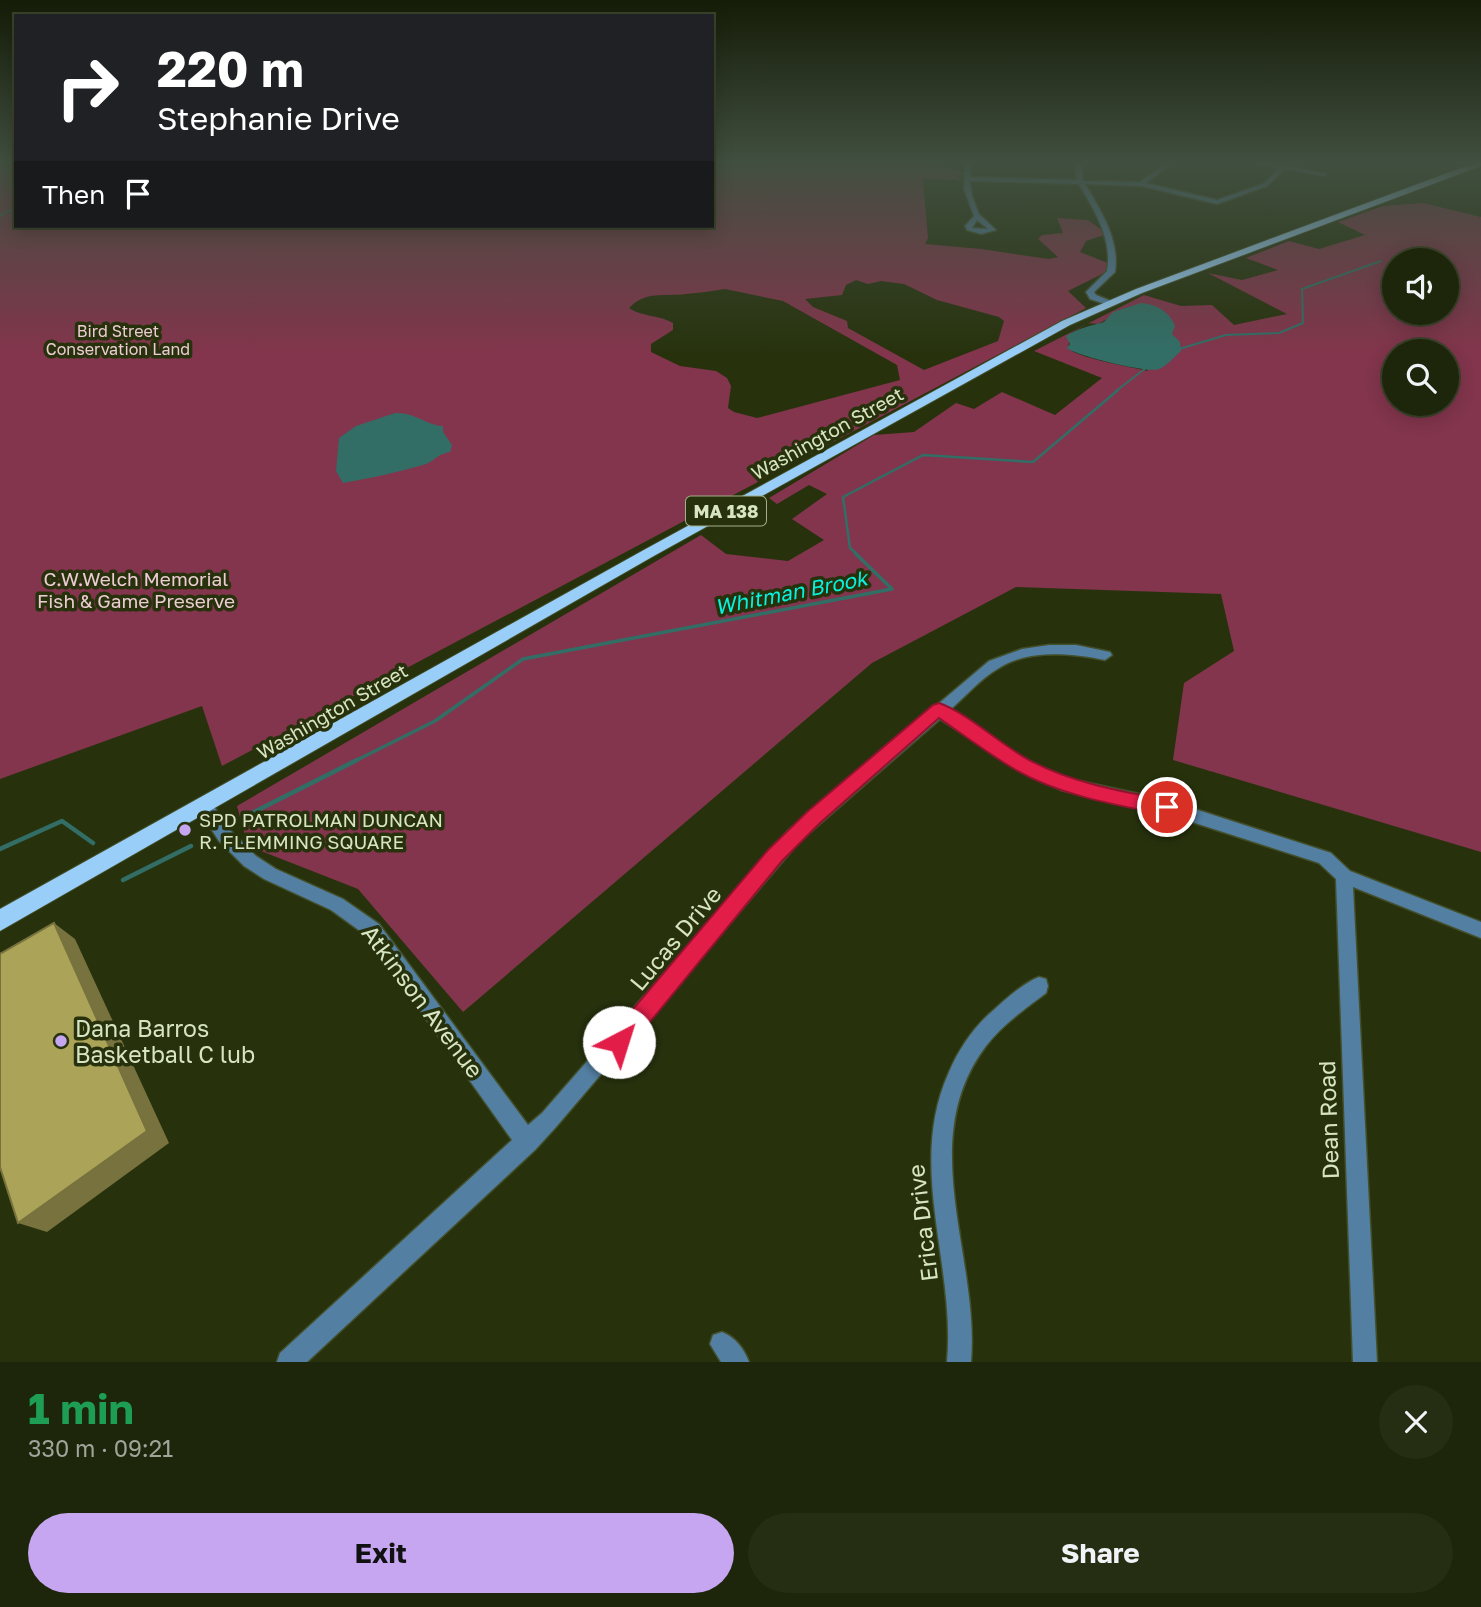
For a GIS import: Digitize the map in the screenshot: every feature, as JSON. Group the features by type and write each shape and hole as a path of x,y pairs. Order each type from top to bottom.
{"main road":[{"name":"Washington Street","path":"0,921 659,547 1058,327 1108,303 1314,226"}],"street":[{"path":"1103,226 1112,257 1111,272 1090,292 1093,297 1108,303"},
{"name":"Lucas Drive","path":"289,1362 527,1142 576,1093 775,856 813,818 981,674 1010,657 1061,648 1105,655"},
{"path":"939,710 1022,765 1051,779 1093,792 1185,812 1300,849 1325,858 1344,876 1481,930"},
{"name":"Atkinson Avenue","path":"204,806 215,825 249,862 270,874 334,901 373,930 527,1142"},
{"name":"Dean Road","path":"1344,876 1365,1362"},
{"name":"Erica Drive","path":"959,1362 960,1312 939,1171 942,1126 962,1065 978,1040 995,1021 1039,986"}],"green space":[{"path":"0,226 14,226 14,228 714,228 714,226 927,226 928,238 925,244 1049,259 1058,257 1038,239 1042,235 1063,233 1060,226 1096,226 1107,234 1086,241 1080,252 1108,263 1106,272 1068,291 1086,308 222,766 202,706 0,779","holes":["856,280 868,284 881,281 904,284 937,300 999,317 1004,321 998,341 924,370 848,328 847,321 813,307 805,299 842,295 846,285","725,289 783,301 897,365 900,380 757,418 734,412 728,408 731,386 727,378 716,371 680,366 651,352 651,344 673,330 673,323 629,308 649,296"]},
{"path":"1345,226 1481,226 1481,852 1173,760 1184,683 1234,651 1221,594 1016,587 872,663 463,1012 358,889 248,846 237,806 701,535 726,554 788,561 824,540 792,519 827,494 809,485 777,504 769,498 874,435 914,432 956,403 974,409 1002,392 1055,415 1102,378 1034,351 1089,323 1144,295 1181,306 1212,305 1234,325 1287,314 1208,273 1242,280 1278,270 1246,258 1289,241 1319,249 1365,235","holes":["1109,318 1148,371 1093,359 1068,348 1071,333 1089,323 1098,324"]}],"water":[{"path":"1141,303 1161,309 1175,326 1172,334 1180,342 1181,351 1162,368 1152,370 1112,363 1067,348 1070,344 1066,336 1104,322 1113,312"},
{"path":"395,413 443,426 443,432 452,445 450,452 426,464 343,483 336,471 339,438 356,426"}],"building":[{"name":"Dana Barros Basketball C lub","path":"54,923 147,1131 18,1223 0,1167 0,954"}],"waterway":[{"name":"Whitman Brook","path":"1179,349 1226,335 1279,333 1303,323 1302,289 1381,261"},
{"name":"Whitman Brook","path":"1116,391 1146,368"},
{"name":"Whitman Brook","path":"857,554 850,548 843,497 923,455 1033,462 1118,390"},
{"name":"Whitman Brook","path":"357,760 435,721 523,659 892,589 855,553"},
{"name":"Whitman Brook","path":"248,815 357,760"},
{"name":"Whitman Brook","path":"353,762 357,760"},
{"name":"Whitman Brook","path":"0,849 62,821 93,843"},
{"name":"Whitman Brook","path":"123,880 191,846"}],"place":[{"name":"SPD PATROLMAN DUNCAN R. FLEMMING SQUARE","path":"185,830"},
{"name":"Dana Barros Basketball C lub","path":"61,1041"}],"route":[{"path":"619,1042 794,836 939,710 1022,765 1051,779 1118,798 1167,807"}],"park label":[{"name":"Bird Street Conservation Land","path":"118,340"},
{"name":"C.W.Welch Memorial Fish & Game Preserve","path":"136,589"}]}
